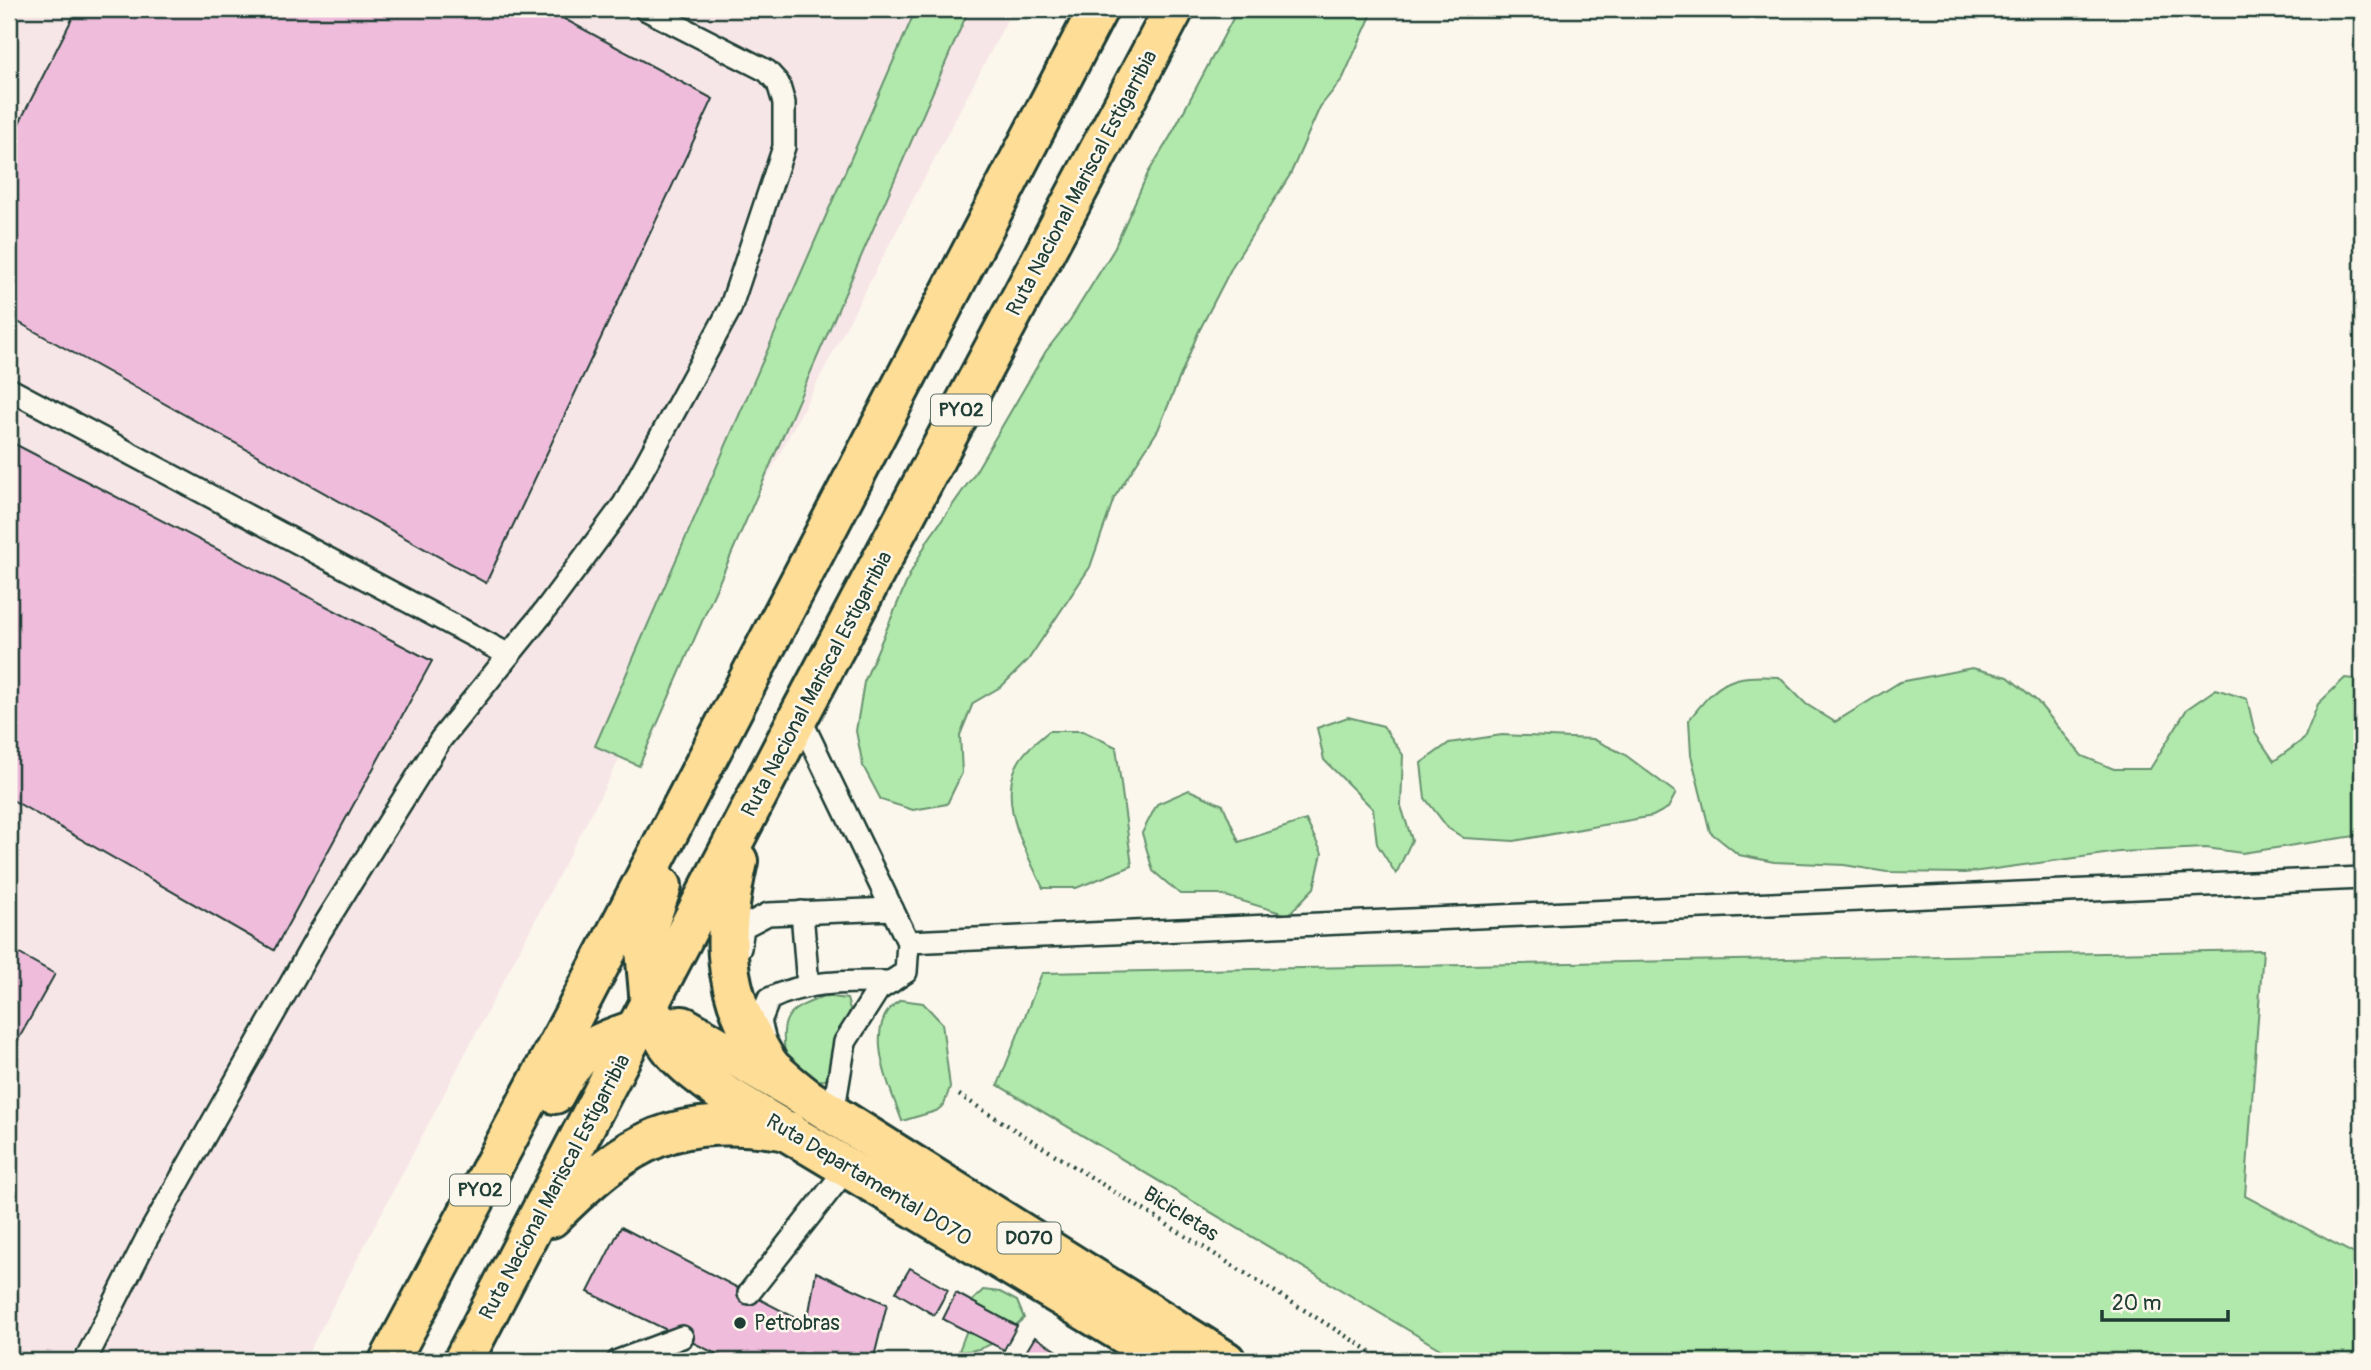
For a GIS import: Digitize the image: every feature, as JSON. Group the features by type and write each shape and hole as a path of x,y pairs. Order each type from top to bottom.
{"main road":[{"name":"PY02","path":"392,1361 1098,9"},
{"name":"Ruta Nacional Mariscal Estigarribia","path":"463,1361 522,1247 648,1020 799,716 1174,9"},
{"path":"392,1361 446,1307 564,1076 589,1046 648,1020 644,939 661,888 828,573 866,455"},
{"path":"750,811 730,897 725,944 732,985 747,1028 772,1069 820,1106"},
{"name":"Ruta Departamental D070","path":"648,1020 682,1026 820,1106 1226,1361"},
{"name":"Ruta Departamental D070","path":"648,1020 671,1053 721,1092 1169,1361"},
{"path":"522,1247 580,1189 632,1148 668,1133 706,1124 749,1125 789,1131"}],"lane":[{"path":"85,1361 146,1240 320,932 441,739 624,504 730,309 784,147 784,103 778,83 767,71 645,9"},
{"path":"9,389 509,655"},
{"path":"799,716 908,942 906,972 878,990 845,1042 820,1106"},
{"path":"908,942 2362,878"},
{"path":"747,1028 738,962 743,927 768,914 892,909"},
{"path":"802,912 808,986"},
{"path":"772,1069 760,1021 769,999 826,981 891,982"},
{"path":"749,1293 848,1167"},
{"path":"618,1361 682,1337"}],"path":[{"name":"Bicicletas","path":"959,1095 1386,1361"}],"shaded area":[{"path":"9,9 1013,9 304,1361 9,1361"}],"green space":[{"path":"916,9 969,9 639,766 595,746"},
{"path":"1238,9 1374,9 1343,78 1320,107 1290,175 1233,265 1198,333 1158,430 1114,498 1090,567 1028,660 1002,686 973,703 960,735 962,773 947,804 913,810 881,800 863,766 856,731 864,682 910,574 928,540 973,476 1046,351 1070,320 1113,251 1148,173"},
{"path":"1972,668 2008,677 2037,701 2082,756 2114,769 2150,769 2187,709 2216,689 2247,699 2255,733 2274,761 2304,739 2318,704 2345,678 2362,680 2362,835 2242,853 2206,848 2119,852 1965,873 1887,872 1844,865 1774,862 1739,855 1710,832 1691,755 1689,720 1718,688 1748,677 1779,677 1806,704 1835,722 1900,682"},
{"path":"1348,717 1383,726 1403,755 1401,806 1412,840 1396,874 1377,844 1373,809 1324,760 1317,728"},
{"path":"1049,731 1083,731 1116,747 1132,866 1076,888 1043,888 1021,839 1011,804 1011,786 1015,770 1024,754"},
{"path":"1502,735 1593,739 1624,754 1676,793 1668,808 1653,816 1514,841 1464,838 1448,828 1425,798 1421,763 1449,743"},
{"path":"1189,790 1223,805 1239,842 1306,820 1322,853 1314,888 1288,915 1219,894 1180,894 1153,871 1142,833 1157,804"},
{"path":"2263,950 2245,1196 2362,1258 2362,1361 1460,1361 998,1085 1042,973"},
{"path":"825,996 847,999 850,1009 834,1073 825,1080 813,1081 785,1054 784,1029 790,1014 796,1009"},
{"path":"901,1000 923,1003 942,1023 950,1087 944,1105 936,1111 902,1121 885,1074 880,1039 888,1010"},
{"path":"983,1290 1000,1292 1017,1301 1024,1318 987,1346 959,1351 971,1319 970,1303"}],"building":[{"path":"77,9 546,9 713,99 486,583 9,317 9,143"},
{"path":"9,441 432,661 274,950 9,798"},
{"path":"9,948 55,974 9,1056"},
{"path":"621,1227 807,1324 816,1272 887,1304 873,1361 731,1361 588,1292"},
{"path":"910,1268 948,1290 934,1315 896,1292"},
{"path":"956,1293 1017,1326 1004,1350 943,1319"},
{"path":"1035,1337 1074,1361 1021,1360"}],"place":[{"name":"Petrobras","path":"740,1323"}]}
